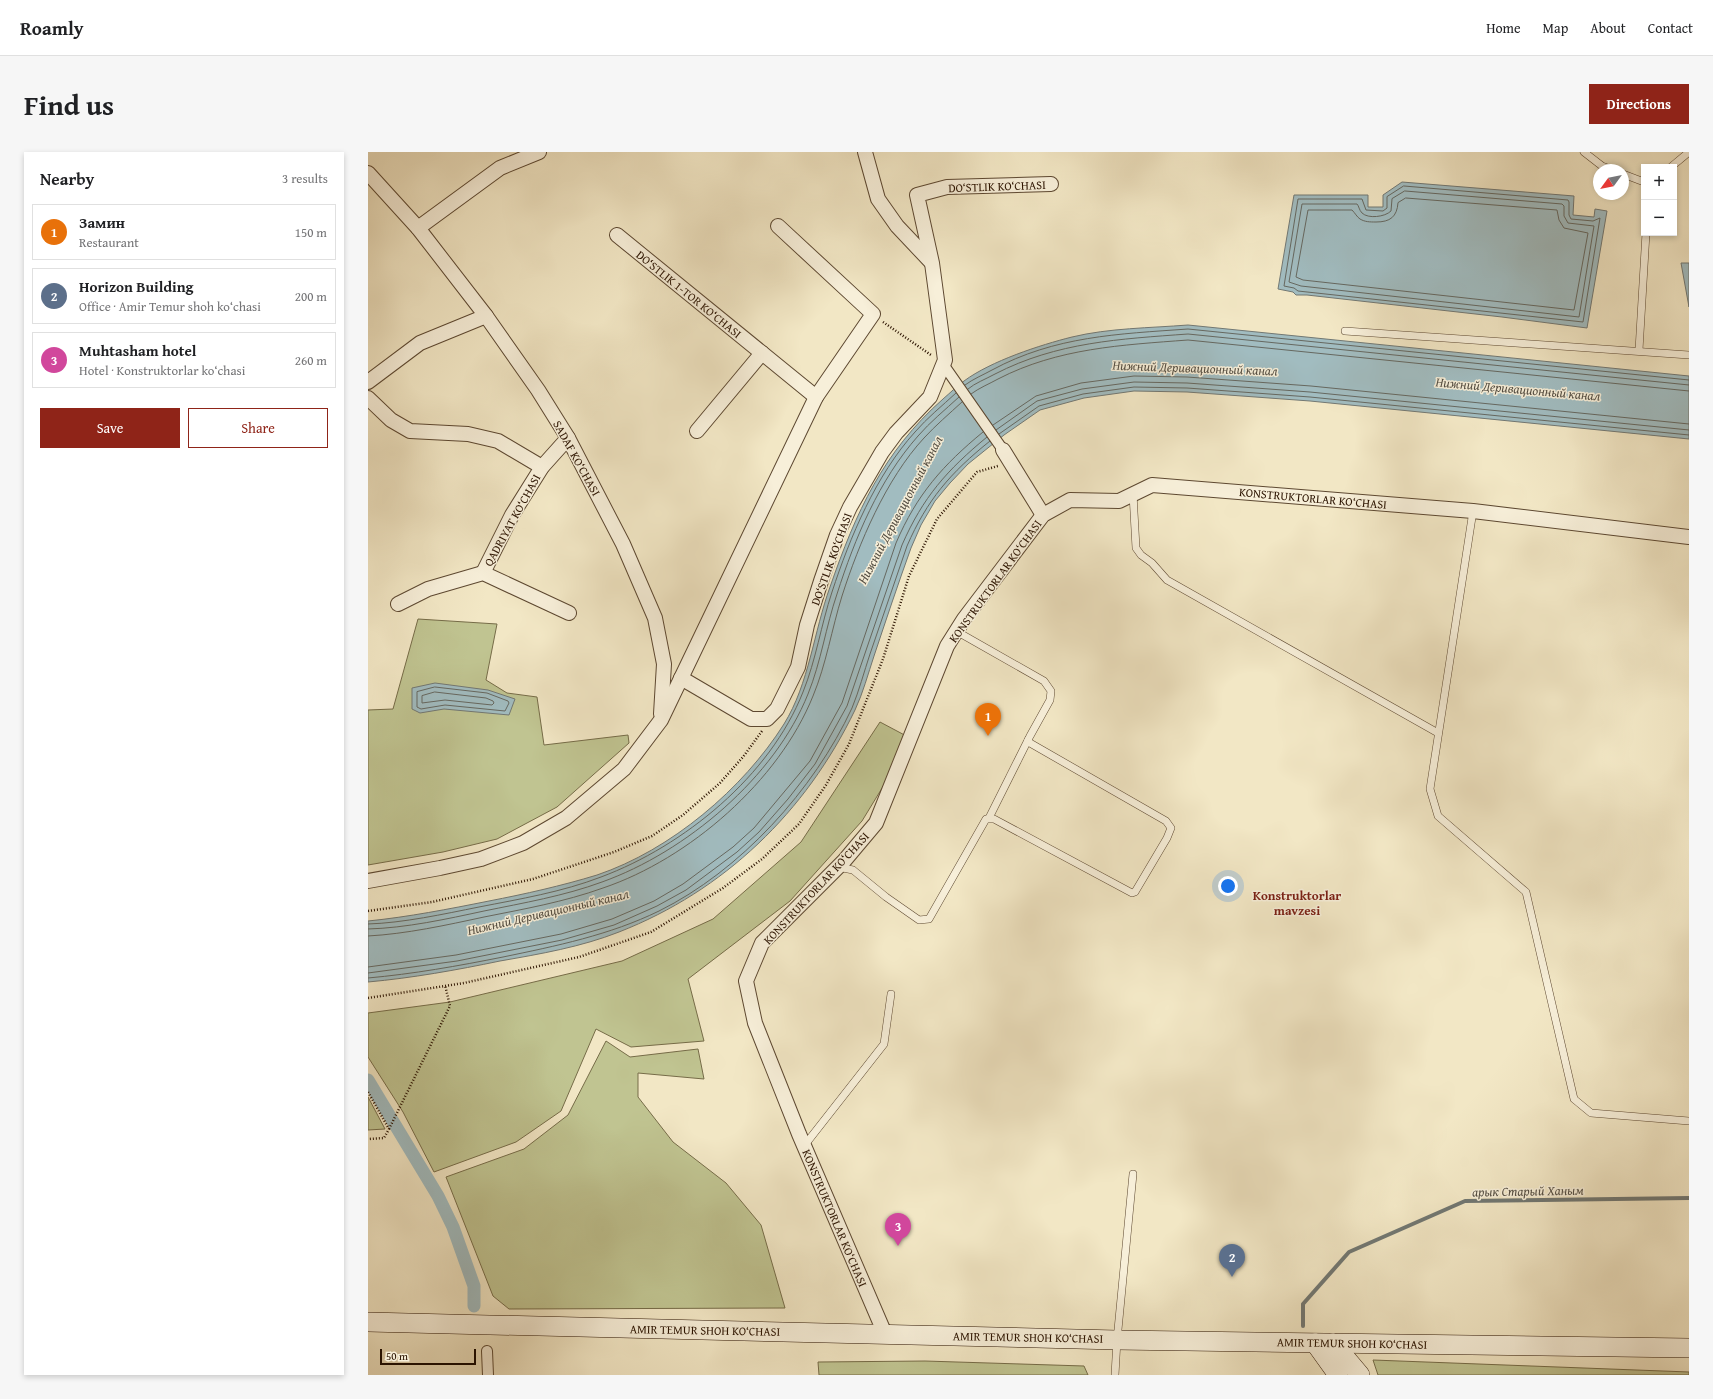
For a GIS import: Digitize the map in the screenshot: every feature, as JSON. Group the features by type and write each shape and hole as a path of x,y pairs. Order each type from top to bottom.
{"main road":[{"name":"AMIR TEMUR SHOH KO‘CHASI","path":"368,1322 1117,1340 1689,1348"},
{"path":"1324,1343 1338,1375"},
{"path":"1324,1343 1360,1375"}],"street":[{"path":"418,228 500,168 539,152"},
{"path":"865,152 878,199 897,226 932,263"},
{"name":"SADAF KO‘CHASI","path":"368,173 418,228 486,316 538,390 568,438 623,544 655,618 664,664 661,720"},
{"name":"DO‘STLIK KO‘CHASI","path":"751,719 767,719 777,709 798,667 821,581 837,535 850,507 896,433 930,397 945,360 932,263 917,195 947,187 1052,184"},
{"path":"368,881 481,859 523,843 544,832 566,818 624,769 661,720 816,397 873,314 778,226"},
{"name":"DO‘STLIK 1-TOR KO‘CHASI","path":"617,235 816,397"},
{"path":"368,382 420,342 486,316"},
{"path":"697,431 762,353"},
{"path":"943,364 1007,456 1044,515"},
{"name":"QADRIYAT KO‘CHASI","path":"368,398 391,420 410,431 468,434 498,441 542,467"},
{"name":"QADRIYAT KO‘CHASI","path":"483,573 512,515 542,467 568,438"},
{"name":"KONSTRUKTORLAR KO‘CHASI","path":"885,1334 804,1146 755,1022 746,981 762,943 838,867 876,823 947,646 956,631 1044,515 1070,500 1119,501 1152,485 1473,511 1689,537"},
{"name":"QADRIYAT KO‘CHASI","path":"398,604 428,589 483,573 570,613"},
{"path":"681,678 751,719"},
{"path":"487,1350 488,1375"}],"lane":[{"path":"1584,152 1599,164"},
{"path":"1675,164 1689,152"},
{"path":"1629,176 1641,181"},
{"path":"1639,350 1646,236"},
{"path":"1345,331 1689,354"},
{"path":"1133,494 1136,548 1140,555 1152,563 1167,580 1438,733"},
{"path":"1473,511 1430,789 1438,816 1526,892 1574,1099 1591,1113 1689,1121"},
{"path":"838,867 852,870 886,897 919,920 929,919 986,819 989,818 1050,700 1051,691 1044,681 956,631"},
{"path":"989,818 994,819 1132,893 1135,892 1167,838 1171,828 1166,821 1035,747 1028,740"},
{"path":"804,1146 884,1044 891,994"},
{"path":"1115,1375 1133,1174"}],"path":[{"path":"873,314 943,364"},
{"path":"368,998 445,986 578,957 651,932 723,888 762,859 799,824 826,785 849,744 883,659 909,576 937,519 977,472 1007,456"},
{"path":"368,911 432,902 533,879 614,852 652,836 682,815 720,783 743,757 762,732 751,719"},
{"path":"368,1139 384,1138 397,1115 450,1006 445,986"},
{"path":"368,1092 389,1128"}],"green space":[{"path":"418,619 497,624 486,680 507,693 537,697 544,745 628,735 629,743 557,807 497,839 443,852 368,865 368,710 393,709"},
{"path":"880,722 912,739 862,821 790,901 688,979 704,1041 631,1047 596,1029 561,1111 516,1142 434,1172 403,1112 368,1057 368,1013 450,1002 622,961 713,919 801,842"},
{"path":"606,1041 630,1057 698,1049 704,1079 638,1073 638,1097 673,1142 726,1183 761,1225 785,1308 509,1309 493,1296 446,1177 524,1149 568,1115"},
{"path":"368,1097 385,1129 368,1130"},
{"path":"1373,1360 1689,1372 1689,1375 1378,1375"},
{"path":"925,1361 1084,1366 1088,1375 819,1375 818,1362"}],"water":[{"path":"1402,182 1574,196 1573,215 1594,217 1595,209 1607,211 1587,328 1502,317 1296,295 1293,292 1278,289 1294,195 1368,195 1368,207 1383,207 1383,195"},
{"path":"1681,263 1689,263 1689,307"},
{"name":"Нижний Деривационный канал","path":"1188,325 1689,376 1689,439 1310,401 1187,392 1134,391 1084,398 1040,410 1004,435 968,464 935,501 921,525 911,548 858,704 835,747 812,782 786,814 758,844 727,871 693,894 657,915 619,932 590,942 545,953 451,971 368,982 368,921 428,912 530,893 597,875 625,864 652,850 678,833 726,794 748,772 784,724 792,708 805,675 830,587 850,533 874,485 904,440 922,419 961,383 988,367 1016,354 1072,337 1115,330"},
{"path":"435,683 488,690 515,699 509,715 444,709 420,713 412,709 412,688"}],"waterway":[{"path":"368,1080 438,1196 453,1227 474,1286 474,1306"},
{"name":"арык Старый Ханым","path":"1303,1326 1303,1304 1349,1252 1465,1201 1689,1198"}],"place":[{"name":"Замин","path":"988,736"},
{"name":"Muhtasham hotel","path":"898,1246"},
{"name":"Horizon Building","path":"1232,1277"}],"district":[{"name":"Konstruktorlar mavzesi","path":"1297,902"}]}
